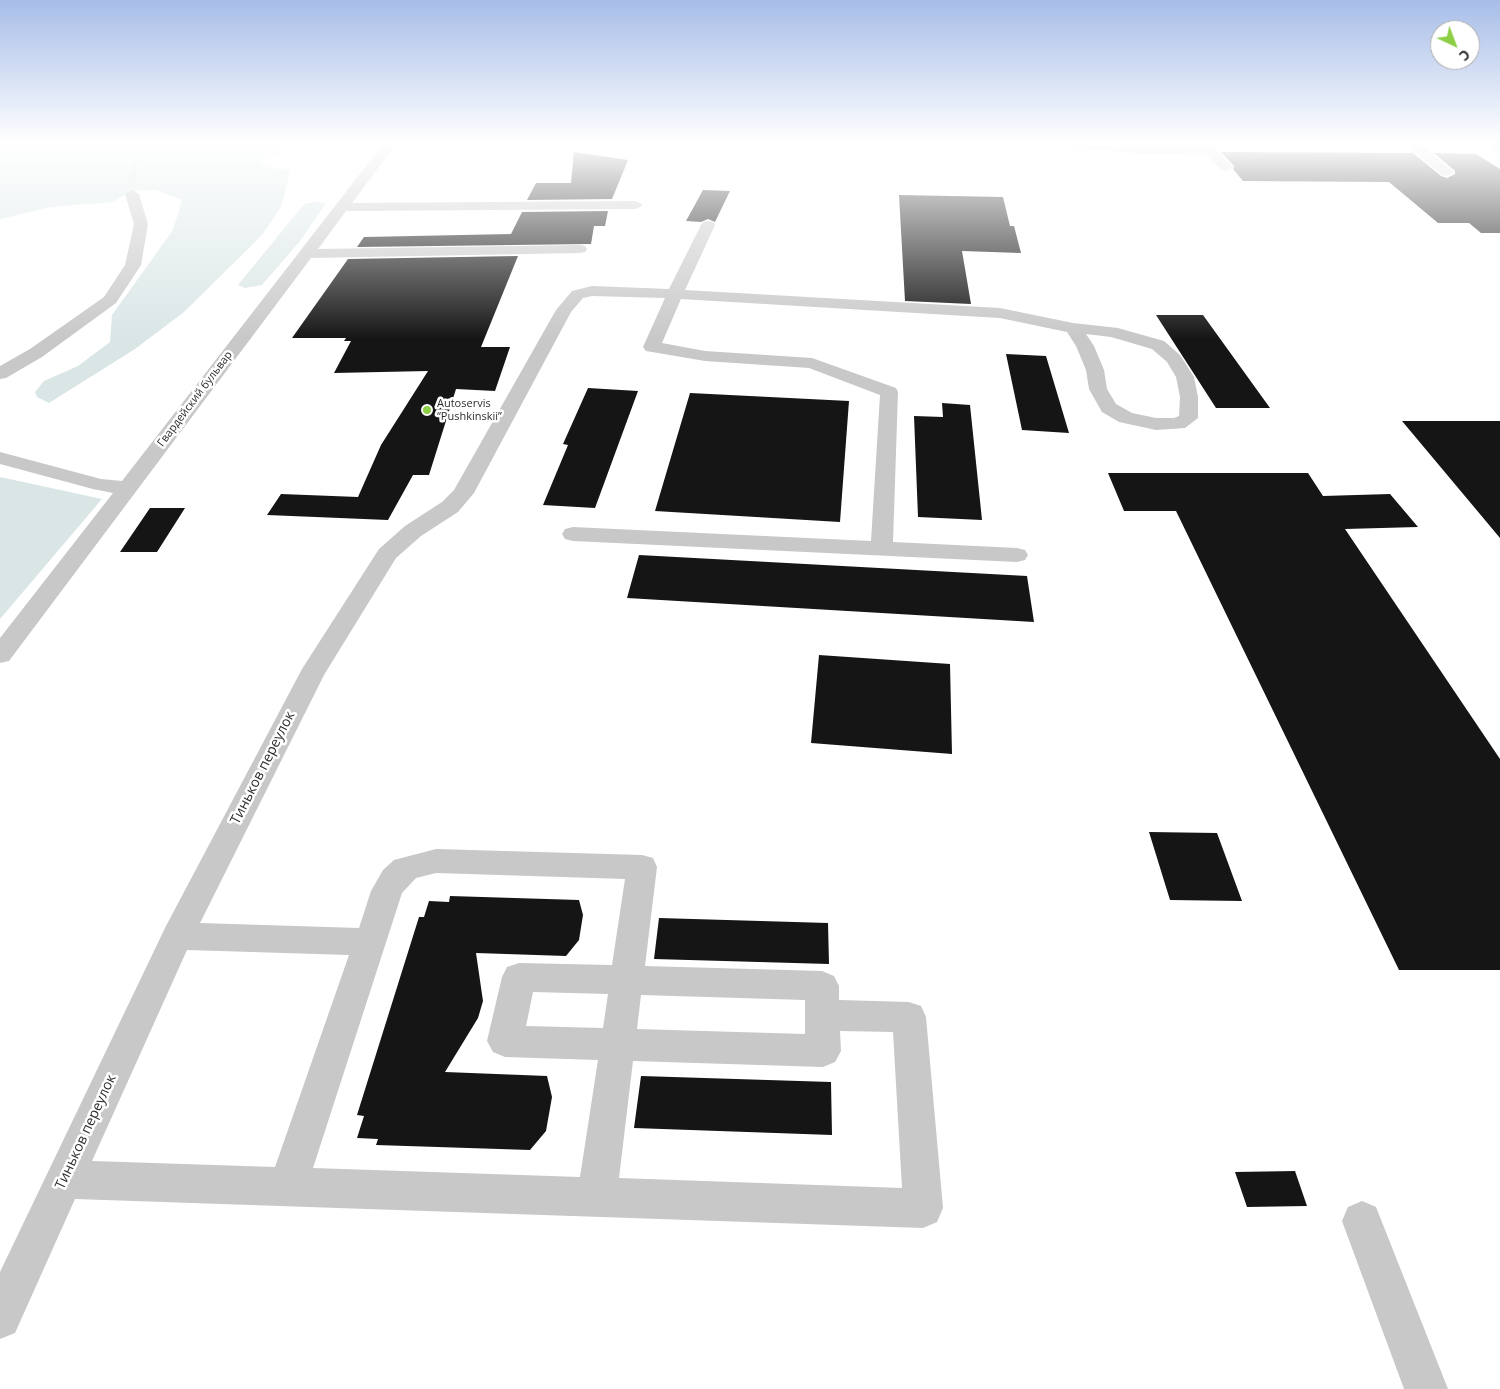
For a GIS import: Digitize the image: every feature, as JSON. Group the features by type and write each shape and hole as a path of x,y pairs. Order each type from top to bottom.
{"street":[{"path":"0,374 36,353 110,300 133,265 141,224 136,209"},
{"name":"Гвардейский бульвар","path":"0,655 341,209"},
{"path":"708,225 652,347 705,356 812,363 889,392 882,547"},
{"path":"306,254 580,249"},
{"name":"Тиньков переулок","path":"0,1318 177,936 311,676 387,554 413,530 450,508 463,493 564,310 578,294 592,291 612,291 1000,313 1073,328 1112,332 1158,345 1174,359 1185,377 1189,404 1188,418 1178,424 1156,424 1126,418 1109,408 1098,389 1095,370 1085,346 1073,328"},
{"path":"0,458 100,485 127,488"},
{"path":"573,534 882,547 1017,555"},
{"path":"288,1186 387,891 394,879 405,869 436,861 642,867 597,1196"},
{"path":"177,936 370,942"},
{"path":"519,977 822,986 823,1015 823,1051 505,1041 519,977"},
{"path":"65,1178 923,1208 909,1017 823,1015"},
{"path":"1362,1221 1426,1389"}],"shaded area":[{"path":"0,209 43,209 0,219"},
{"path":"179,209 280,209 262,235 184,312 135,349 49,403 37,397 35,392 44,381 78,366 110,342 112,315 173,230"},
{"path":"300,209 322,209 300,241 262,285 245,288 238,285"},
{"path":"0,477 102,499 0,619"}],"building":[{"path":"693,209 721,209 715,222 708,219 701,222 686,221"},
{"path":"900,209 1006,209 1010,226 1014,226 1021,253 962,251 971,304 905,301"},
{"path":"1421,209 1500,209 1500,233 1481,233 1469,223 1438,223"},
{"path":"608,211 605,226 594,226 591,244 357,247 364,237 511,234 522,212"},
{"path":"518,256 481,347 510,347 495,391 456,389 429,475 413,475 388,520 267,515 281,494 358,497 381,445 428,371 334,373 351,341 344,341 346,338 292,338 348,259"},
{"path":"1156,315 1203,315 1270,408 1216,408"},
{"path":"1006,354 1046,356 1069,433 1022,430"},
{"path":"588,388 638,391 595,508 543,505 568,445 563,444"},
{"path":"690,393 849,401 840,522 655,511"},
{"path":"942,403 970,405 982,520 918,517 914,416 943,417"},
{"path":"1402,421 1500,421 1500,538"},
{"path":"1108,473 1308,473 1323,496 1390,494 1418,527 1345,529 1500,759 1500,970 1399,970 1176,511 1124,511"},
{"path":"150,508 185,508 157,552 120,552"},
{"path":"639,555 1027,576 1034,622 627,598"},
{"path":"819,655 950,664 952,754 811,743"},
{"path":"1149,832 1217,833 1242,901 1170,900"},
{"path":"450,896 579,900 583,915 579,940 566,956 476,953 483,1001 478,1018 445,1072 547,1076 552,1097 546,1131 530,1150 376,1145 378,1139 357,1138 364,1116 357,1115 419,917 424,917 429,901 449,902"},
{"path":"659,918 828,923 829,964 654,959"},
{"path":"641,1076 831,1082 832,1135 634,1128"},
{"path":"1295,1171 1307,1206 1247,1207 1235,1172"}],"place":[{"name":"Autoservis “Pushkinskii”","path":"427,410"}]}
